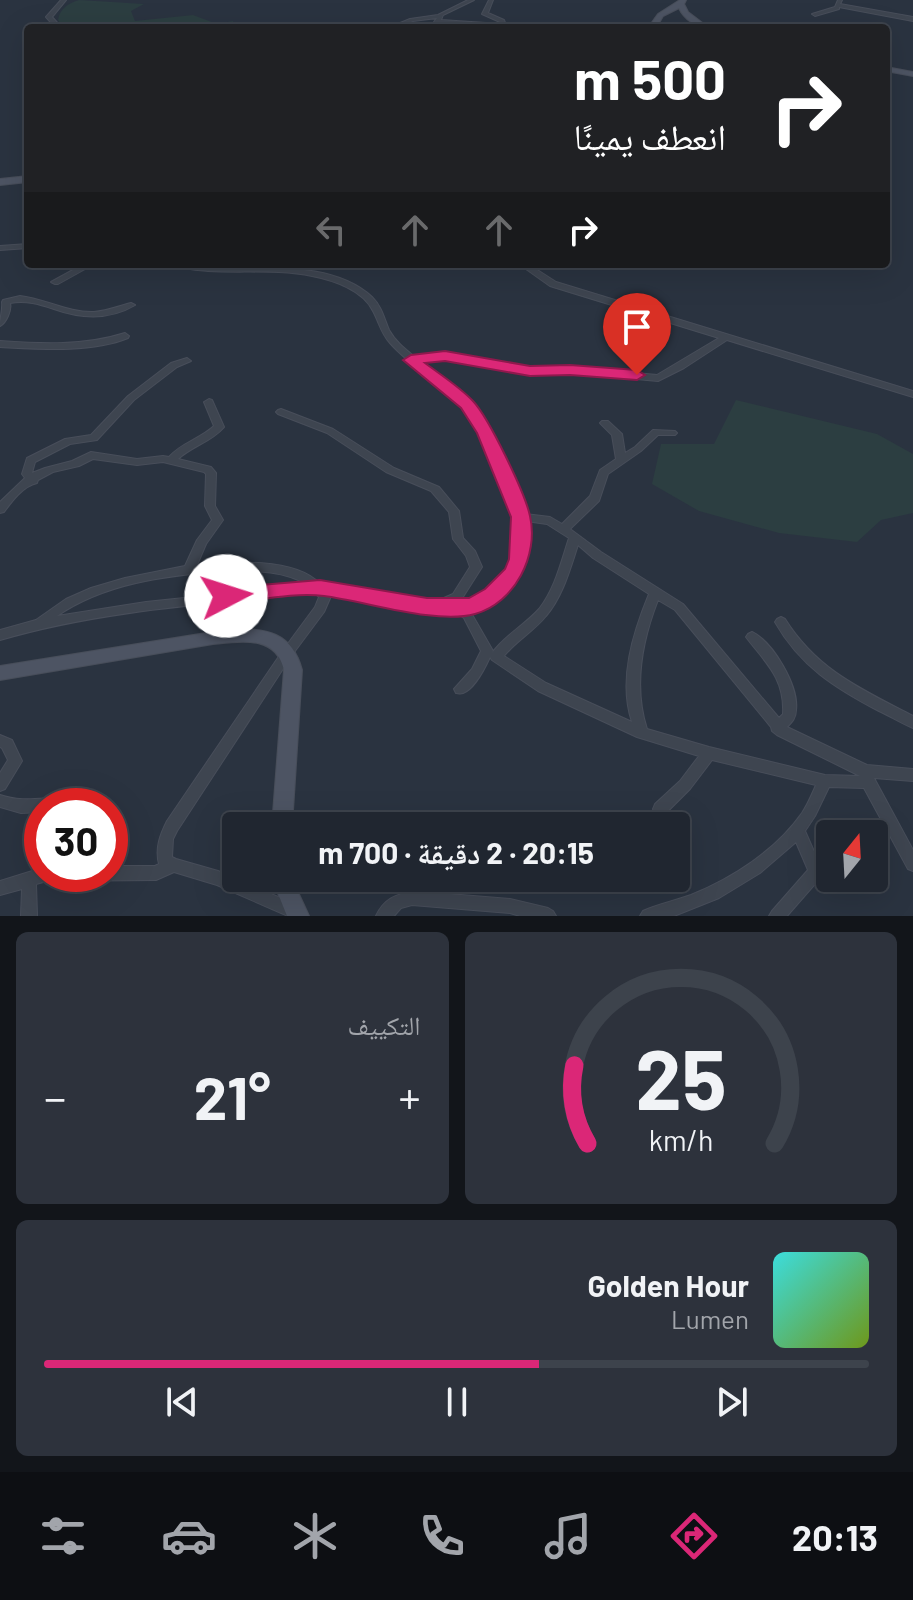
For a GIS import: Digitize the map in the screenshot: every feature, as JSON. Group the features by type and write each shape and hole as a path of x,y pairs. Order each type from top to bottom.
{"main road":[{"path":"654,24 660,15 682,2 685,13 700,24"},
{"path":"890,70 913,74"},
{"path":"0,182 24,179"},
{"path":"0,673 235,635 272,641 288,652 293,670 283,812"},
{"path":"287,892 297,914"}],"street":[{"path":"55,24 49,17 64,0"},
{"path":"438,22 472,0"},
{"path":"491,0 485,14 504,24"},
{"path":"815,14 837,8 838,2 913,19"},
{"path":"402,24 412,20 482,24"},
{"path":"0,248 24,246"},
{"path":"55,282 82,268"},
{"path":"0,635 38,624 183,601 320,588 460,609 472,607 493,594 513,574 519,559 521,517 485,433 467,405 411,360 386,333 376,306 357,290 321,274 235,268"},
{"path":"529,268 553,284 913,394"},
{"path":"0,323 6,302 11,299 38,300 50,308 93,317 131,305"},
{"path":"0,344 59,347 125,336"},
{"path":"411,360 445,356 530,371 570,370 658,378 665,377 699,353 717,346 727,336"},
{"path":"33,481 27,474 31,460 68,441 94,438 131,398 174,365 187,361"},
{"path":"171,461 180,450 207,439 219,427 209,402"},
{"path":"281,412 330,431 390,470 440,494 454,511 458,539 471,554 476,567 457,597 436,607"},
{"path":"605,423 617,434 621,461"},
{"path":"672,433 656,432 602,474 595,498 569,533 558,583 542,613 503,646 496,657 542,687 642,733 709,753 825,781 913,775"},
{"path":"0,509 13,490 49,470 81,463 91,455 137,462 171,461 207,469 211,473 210,506 218,520 201,543 189,570"},
{"path":"521,517 550,521 608,563 679,607 777,727 867,777 913,864"},
{"path":"38,624 65,604 102,588 189,570 239,567 278,570 298,575 320,588 325,596 323,604 172,826 165,849 165,860 173,865 218,878 297,914"},
{"path":"642,733 638,723 634,674 648,609 656,591"},
{"path":"460,609 468,615 487,651 477,672 460,689"},
{"path":"781,622 801,652 816,665 846,687 913,722"},
{"path":"752,637 766,648 787,686 790,711 777,727"},
{"path":"0,741 7,744 15,761 0,785"},
{"path":"660,809 685,785 709,753"},
{"path":"648,916 684,905 752,870 807,818 825,781"},
{"path":"0,801 17,808 24,807"},
{"path":"777,916 816,872 797,829"},
{"path":"128,873 156,873 173,865"},
{"path":"0,888 24,881"},
{"path":"29,892 29,916"},
{"path":"384,916 397,902 412,898 510,906 548,916"}],"shaded area":[{"path":"79,0 144,4 131,11 135,21 193,15 217,24 61,24 58,20 68,4"},
{"path":"736,400 877,434 913,454 913,513 881,520 857,542 779,533 699,511 652,484 661,444 714,444"}],"route":[{"path":"226,596 320,588 427,606 472,607 493,594 513,574 519,559 521,517 485,433 467,405 411,360 445,356 530,371 570,370 637,375"}]}
